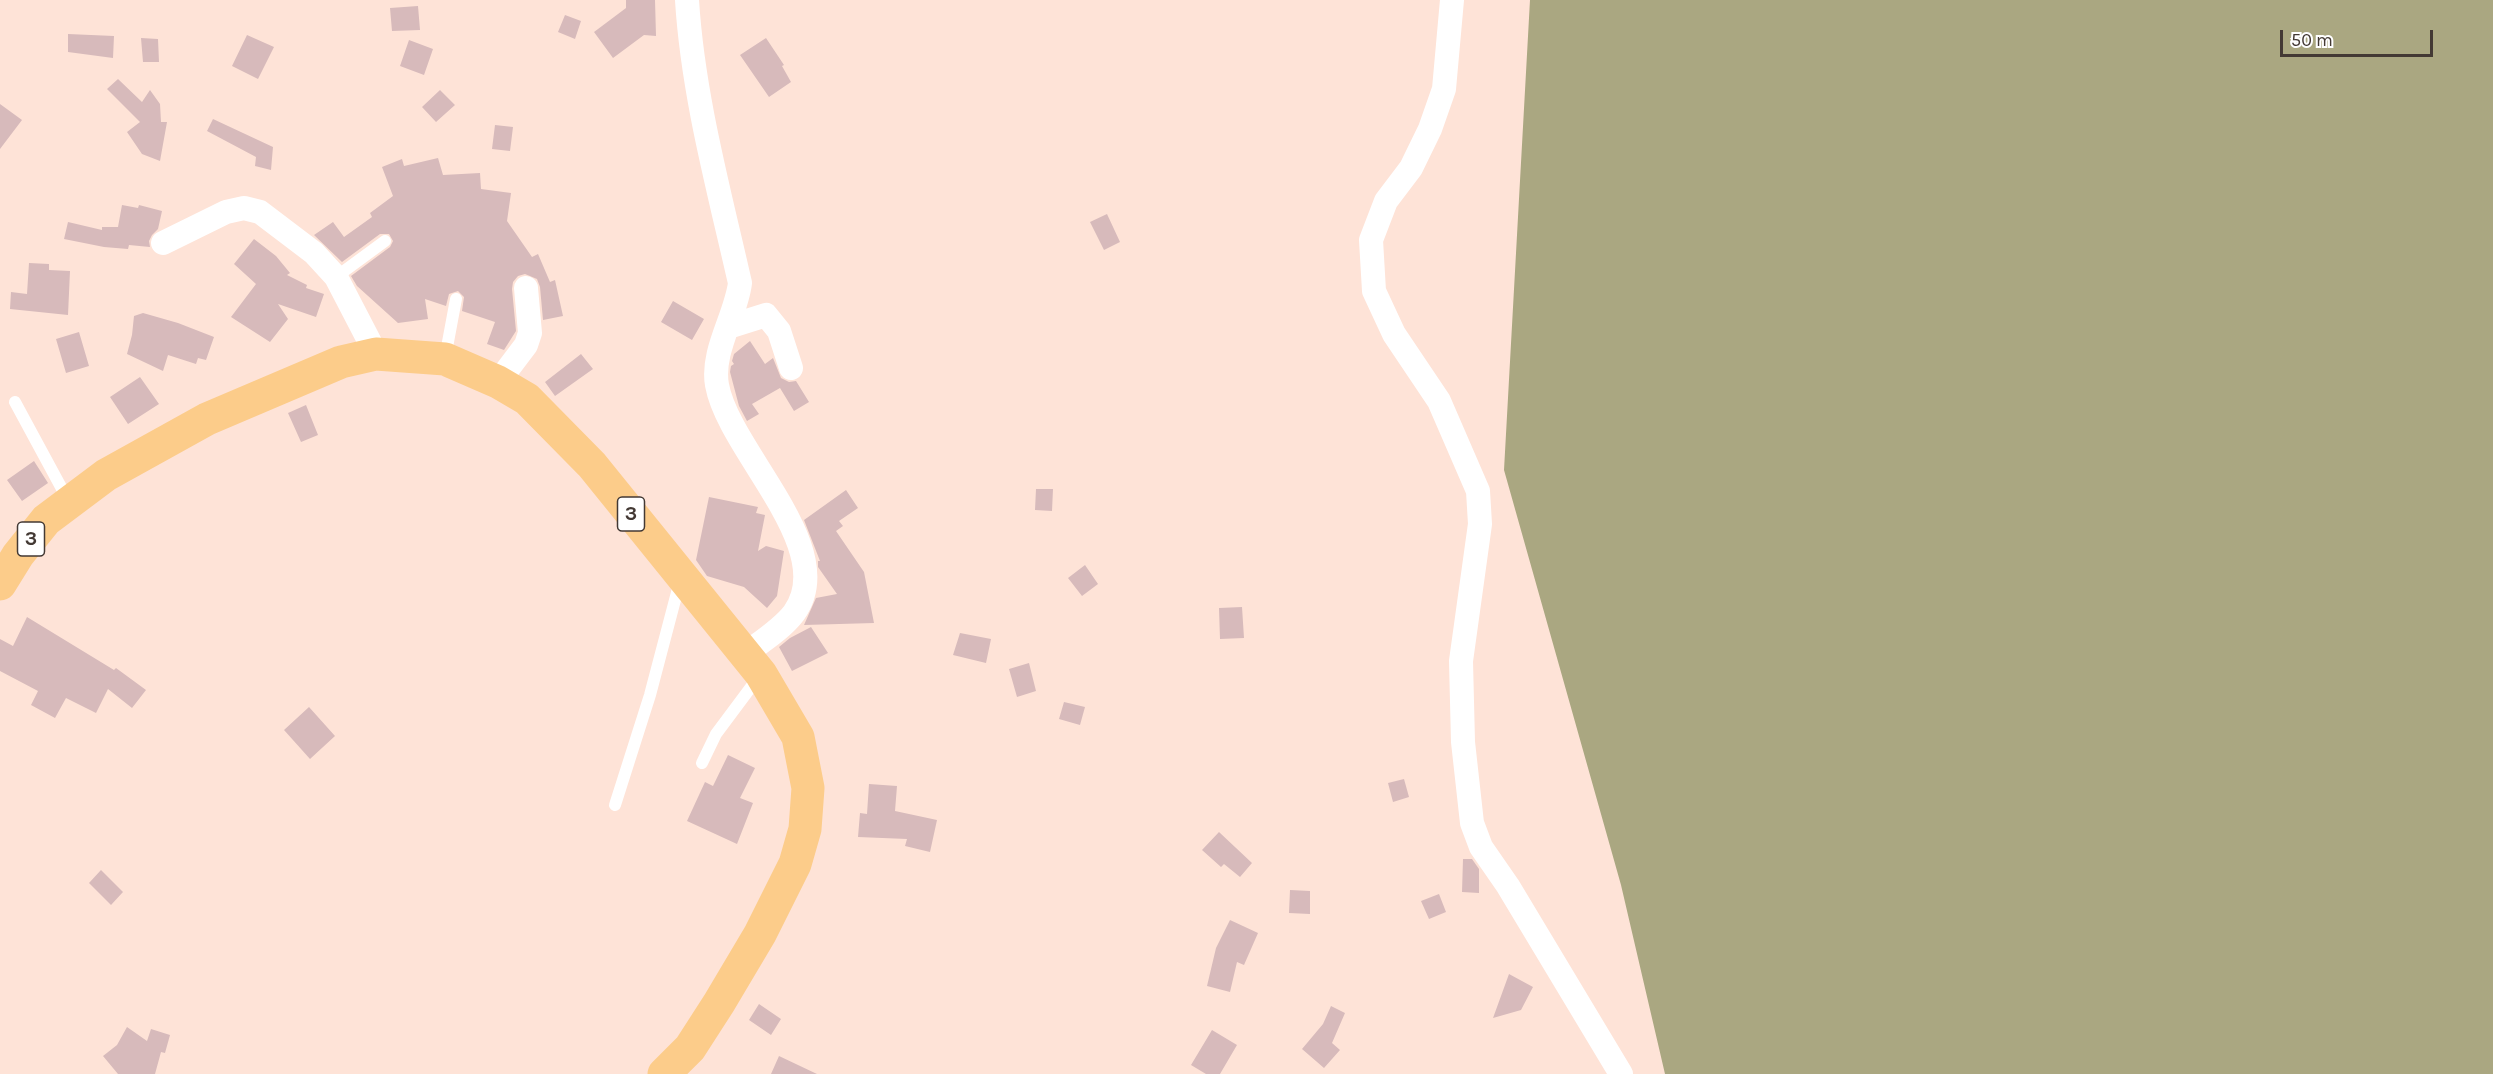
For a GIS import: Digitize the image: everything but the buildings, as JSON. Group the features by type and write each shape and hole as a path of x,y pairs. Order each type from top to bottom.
{"highway":[{"name":"3","path":"0,584 18,555 46,520 106,475 207,419 340,362 376,354 445,359 498,381 527,399 592,465 753,664 798,737 808,788 805,829 795,864 760,934 719,1003 690,1048 664,1074"}],"street":[{"path":"687,0 697,80 711,159 740,283 738,298 717,366 717,384 734,431 795,530 803,550 805,569 802,598 794,613 753,664"},
{"path":"1452,0 1449,44 1440,99 1430,129 1411,168 1386,201 1371,240 1374,291 1394,334 1438,401 1479,492 1480,524 1461,661 1463,742 1472,823 1482,847 1508,886 1621,1074"},
{"path":"162,243 226,212 244,208 260,212 314,253 336,278 376,354"},
{"path":"498,381 526,345 530,333 526,288"},
{"path":"728,327 766,315 779,331 791,368"}],"lane":[{"path":"336,278 385,241"},
{"path":"445,359 456,299"},
{"path":"15,402 69,501"},
{"path":"615,805 650,695 681,577"},
{"path":"702,763 753,664"}],"shaded area":[{"path":"1530,0 2493,0 2493,1074 1665,1074 1621,885 1504,470"}]}
